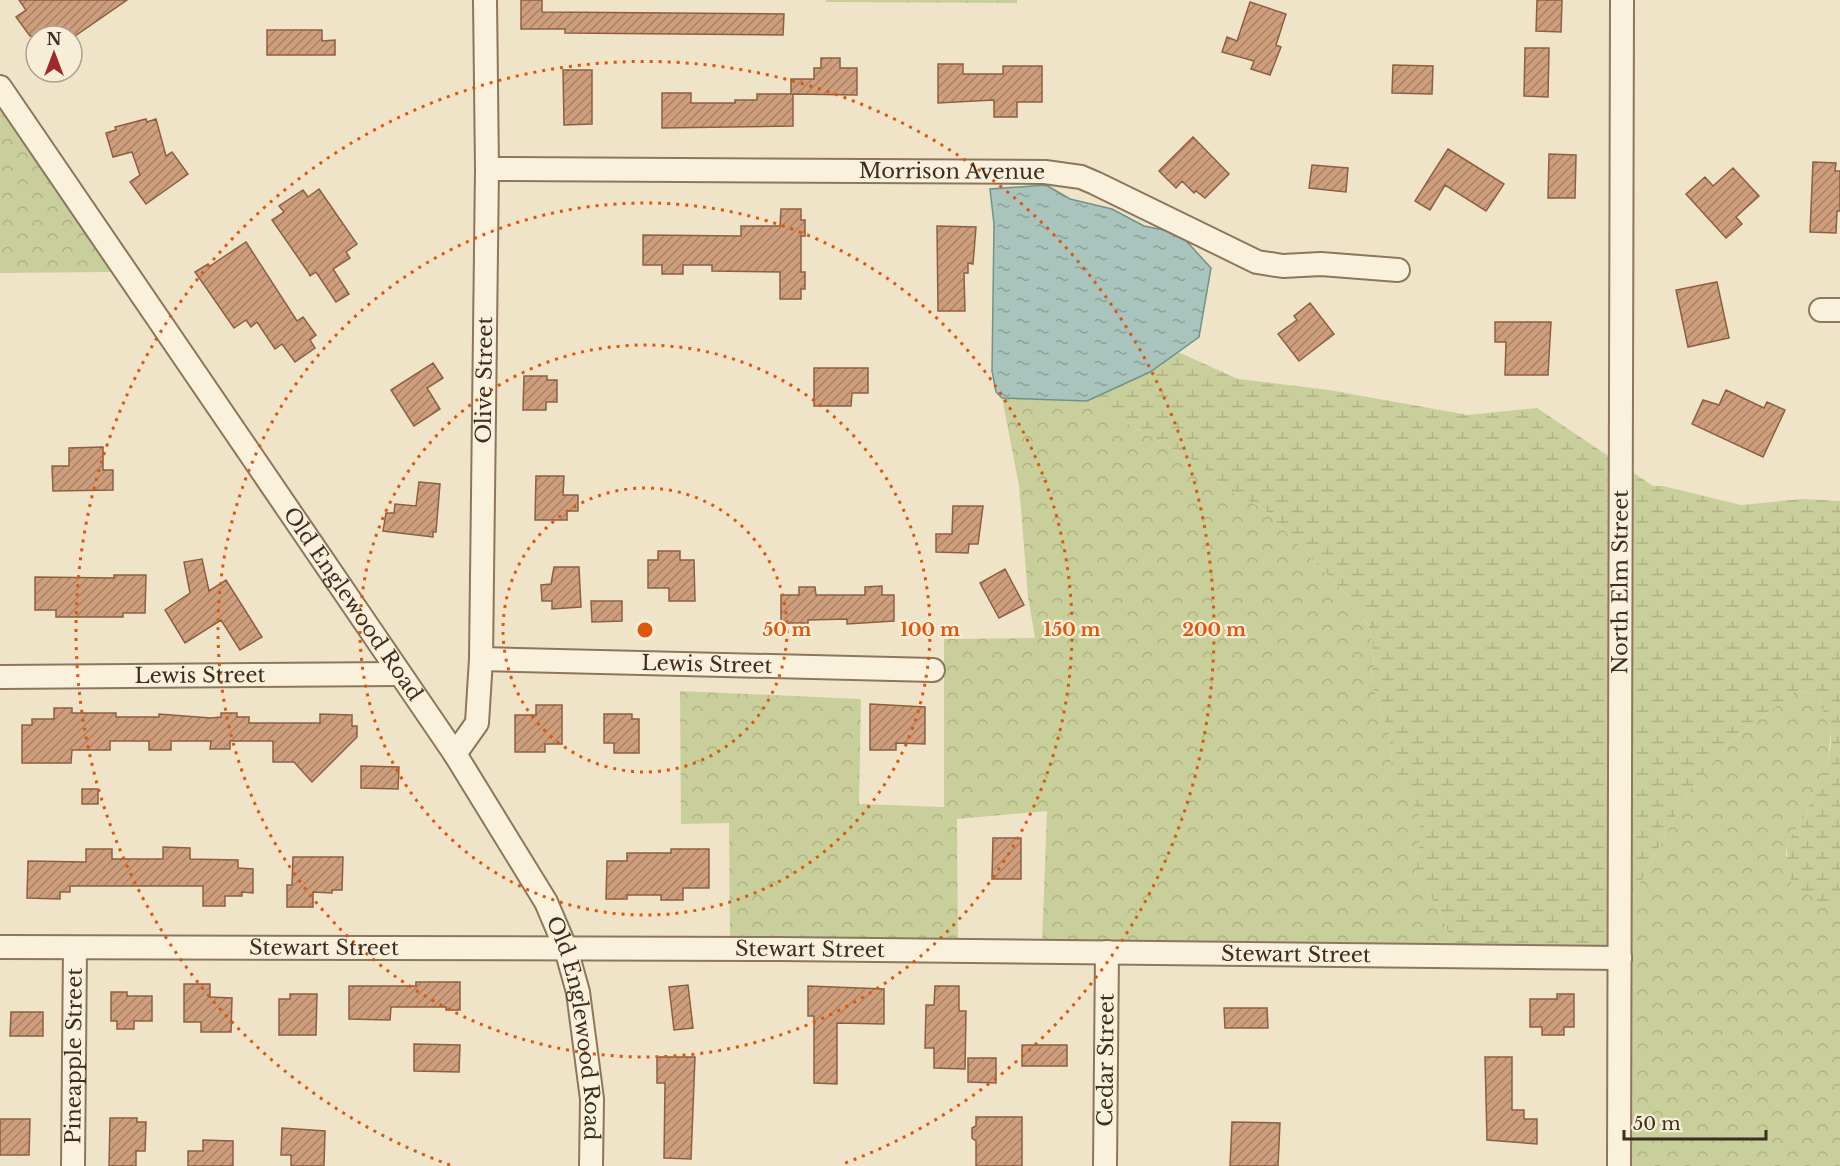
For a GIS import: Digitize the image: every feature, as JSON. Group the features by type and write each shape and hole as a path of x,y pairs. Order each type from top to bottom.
{"street":[{"name":"Olive Street","path":"455,754 477,723 481,659 487,169 485,0"},
{"name":"North Elm Street","path":"1619,1166 1622,0"},
{"name":"Old Englewood Road","path":"0,87 455,754 546,902 566,949 578,992 588,1052 592,1099 591,1166"},
{"name":"Morrison Avenue","path":"487,169 1045,172 1081,177 1257,262 1283,266 1321,264 1398,270"},
{"name":"Lewis Street","path":"481,659 933,670"},
{"name":"Lewis Street","path":"0,678 399,674"},
{"name":"Stewart Street","path":"0,947 1107,952 1620,958"},
{"name":"Pineapple Street","path":"73,1166 75,948"},
{"name":"Cedar Street","path":"1105,1166 1107,952"}],"green space":[{"path":"826,0 1017,0 1017,3 826,2"},
{"path":"0,105 113,272 0,273"},
{"path":"1178,352 1238,379 1329,390 1468,415 1537,408 1653,486 1663,486 1741,505 1802,499 1840,501 1840,904 1819,902 1791,883 1786,845 1804,817 1828,760 1831,743 1831,732 1817,694 1796,691 1730,742 1689,791 1607,945 1451,945 1438,908 1415,876 1420,840 1420,816 1392,766 1389,734 1372,684 1374,652 1368,624 1346,594 1265,510 1227,489 1196,462 1087,401 1150,372"},
{"path":"1002,398 1087,401 1196,462 1227,489 1265,510 1346,594 1368,624 1374,652 1372,684 1389,734 1392,766 1420,816 1420,840 1415,876 1438,908 1451,945 1042,944 1047,811 957,819 958,944 730,943 729,823 681,824 680,691 861,699 859,804 944,807 944,639 1035,638 1028,597 1019,485"},
{"path":"1796,691 1817,694 1831,732 1828,760 1804,817 1786,845 1786,856 1840,904 1840,1166 1627,1166 1607,945 1689,791 1730,742"}],"water":[{"path":"1046,185 1070,199 1112,209 1144,226 1179,233 1211,268 1199,337 1150,372 1087,401 1002,398 996,392 992,371 994,224 990,189"}],"building":[{"path":"19,0 127,0 84,30 84,24 24,24 24,28 16,17 26,10"},
{"path":"521,0 542,0 542,12 784,14 783,35 565,33 565,29 521,29"},
{"path":"1537,0 1562,0 1561,32 1536,31"},
{"path":"1250,2 1286,14 1276,45 1281,47 1270,75 1251,69 1254,61 1222,52 1227,37 1237,41"},
{"path":"267,30 322,30 322,41 335,40 335,55 267,55"},
{"path":"1525,48 1549,48 1548,97 1524,96"},
{"path":"821,58 840,58 840,68 857,68 857,95 793,94 793,126 662,128 662,93 691,93 691,103 735,103 735,100 757,100 757,94 791,94 791,79 814,79 814,68 821,68"},
{"path":"938,64 963,64 963,74 1003,74 1003,66 1042,66 1042,102 1017,102 1017,117 994,117 994,100 938,103"},
{"path":"1393,65 1433,66 1432,94 1392,93"},
{"path":"563,70 592,70 592,124 564,125"},
{"path":"146,119 147,122 156,119 166,156 172,152 188,174 146,204 130,182 140,175 132,152 113,157 106,133 116,130 115,127"},
{"path":"1193,137 1229,174 1205,198 1196,191 1194,193 1182,181 1176,188 1159,171"},
{"path":"1448,149 1504,184 1486,211 1445,185 1430,210 1415,201"},
{"path":"1549,154 1576,155 1575,198 1548,198"},
{"path":"1813,162 1836,163 1835,171 1840,171 1840,211 1837,211 1836,233 1810,232"},
{"path":"1312,165 1348,168 1346,192 1309,188"},
{"path":"1733,168 1759,196 1736,217 1742,224 1726,238 1686,194 1705,177 1713,186"},
{"path":"319,189 357,244 346,252 350,258 333,269 349,294 336,302 316,272 310,276 272,220 284,212 279,206 303,190 308,197"},
{"path":"781,209 801,209 801,220 805,220 805,236 801,236 801,272 805,272 805,289 801,289 801,299 780,299 780,272 712,271 712,265 683,265 683,274 662,274 662,265 643,265 643,235 741,236 741,226 780,226"},
{"path":"937,226 976,227 973,264 968,263 968,273 964,273 965,311 938,311"},
{"path":"246,242 297,321 303,317 316,335 310,340 315,348 295,362 282,344 275,349 257,322 251,327 246,320 234,328 195,272 208,264 210,266"},
{"path":"1717,282 1729,338 1688,347 1676,290"},
{"path":"1310,303 1334,334 1299,361 1278,334 1297,320 1294,316"},
{"path":"1495,322 1551,322 1548,375 1505,375 1506,342 1495,342"},
{"path":"433,363 443,378 427,388 440,409 414,426 391,390"},
{"path":"814,368 868,368 868,393 852,393 851,406 814,406"},
{"path":"524,376 547,376 547,380 557,380 557,402 546,402 546,410 523,410"},
{"path":"1726,390 1764,408 1767,402 1785,410 1763,457 1692,424 1703,400 1719,405"},
{"path":"103,447 103,470 113,470 113,490 53,491 52,466 69,466 69,448"},
{"path":"536,476 564,476 563,495 578,495 578,511 567,511 567,520 535,520"},
{"path":"419,482 440,484 436,532 433,532 433,537 383,531 386,513 394,513 395,504 416,506"},
{"path":"953,506 983,506 978,544 969,544 968,553 936,552 936,534 952,534"},
{"path":"658,551 680,551 680,560 694,560 695,601 669,601 669,588 648,588 648,560 658,560"},
{"path":"202,559 209,591 226,580 262,637 240,650 221,620 185,643 165,610 190,593 184,562"},
{"path":"554,567 579,567 581,607 552,609 552,601 542,601 541,585 551,584"},
{"path":"1005,569 1024,605 999,618 980,583"},
{"path":"114,575 146,575 145,613 123,613 123,617 56,617 56,610 35,610 35,577 114,578"},
{"path":"882,586 882,595 894,595 894,621 847,624 847,619 781,623 781,595 799,595 799,587 815,587 816,595 865,595 865,587"},
{"path":"591,601 622,601 622,621 592,622"},
{"path":"870,704 925,707 925,744 896,743 896,750 870,750"},
{"path":"536,705 562,705 562,744 545,744 545,752 515,752 515,715 536,715"},
{"path":"54,708 72,708 72,713 116,713 116,717 159,717 159,714 211,718 221,717 221,713 237,713 237,717 249,717 249,723 320,723 320,714 352,715 352,726 357,726 357,737 312,782 294,762 273,762 273,741 230,741 230,749 210,749 211,741 171,741 171,750 149,750 149,741 110,741 110,750 72,750 71,763 22,763 22,725 32,725 32,719 54,719"},
{"path":"604,714 632,714 632,719 639,719 639,753 614,753 614,743 604,743"},
{"path":"361,766 399,767 398,789 361,788"},
{"path":"82,789 98,789 98,804 82,804"},
{"path":"993,838 1021,838 1021,879 992,879"},
{"path":"163,847 190,848 190,859 238,860 238,868 253,869 253,893 242,892 242,896 225,896 225,906 203,906 203,886 70,886 70,892 60,892 60,899 27,898 28,861 86,862 86,849 112,849 112,859 163,859"},
{"path":"671,849 709,849 709,888 683,888 683,900 661,900 661,895 627,895 627,899 606,899 607,861 627,861 627,853 671,853"},
{"path":"293,857 343,857 342,890 332,890 332,893 313,892 313,907 287,907 287,885 292,885"},
{"path":"416,982 460,982 460,1010 446,1010 446,1007 391,1007 390,1020 349,1019 349,986 416,986"},
{"path":"184,984 210,984 210,997 232,998 231,1032 201,1032 201,1022 184,1022"},
{"path":"688,985 693,1028 674,1030 669,987"},
{"path":"808,986 884,989 884,1024 837,1023 837,1084 814,1083 814,1016 808,1016"},
{"path":"935,986 959,986 959,1011 966,1011 965,1069 934,1068 934,1048 925,1048 926,1005 934,1005"},
{"path":"111,992 127,992 127,996 152,996 152,1021 134,1021 134,1029 117,1029 117,1021 111,1021"},
{"path":"290,994 317,994 316,1035 279,1035 279,999 290,999"},
{"path":"1557,994 1574,994 1574,1027 1564,1027 1564,1035 1542,1035 1542,1027 1530,1027 1530,999 1557,999"},
{"path":"1224,1008 1267,1008 1268,1028 1225,1028"},
{"path":"11,1012 43,1012 43,1036 10,1036"},
{"path":"414,1044 460,1045 459,1072 414,1071"},
{"path":"1022,1045 1067,1045 1067,1066 1022,1066"},
{"path":"657,1057 695,1057 691,1159 664,1158 665,1083 657,1083"},
{"path":"1485,1057 1512,1057 1512,1110 1524,1110 1524,1119 1537,1119 1537,1144 1487,1140"},
{"path":"968,1058 996,1058 996,1083 968,1082"},
{"path":"976,1117 1022,1117 1022,1166 976,1166 976,1141 972,1138 972,1128 976,1126"},
{"path":"110,1118 137,1118 137,1122 146,1122 145,1151 136,1151 136,1166 109,1166"},
{"path":"0,1119 30,1119 29,1155 0,1155"},
{"path":"1232,1122 1280,1123 1278,1166 1230,1166"},
{"path":"282,1128 325,1131 324,1166 291,1166 291,1155 281,1155"},
{"path":"203,1140 233,1141 233,1166 188,1166 188,1151 203,1151"}]}
